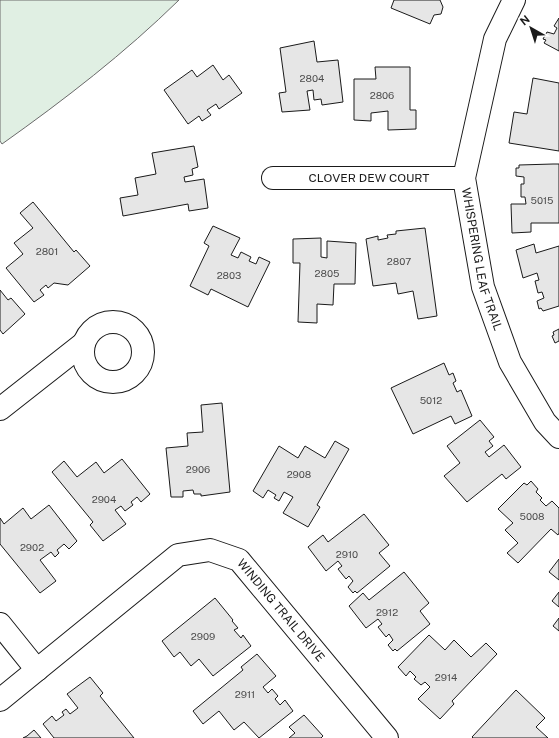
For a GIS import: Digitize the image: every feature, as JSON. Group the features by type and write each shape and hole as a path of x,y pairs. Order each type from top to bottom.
{"street":[{"name":"WHISPERING LEAF TRAIL","path":"514,0 495,39 464,178 483,287 510,362 545,422 559,438"},
{"name":"CLOVER DEW COURT","path":"273,178 464,178"},
{"path":"0,409 84,343"},
{"name":"WINDING TRAIL DRIVE","path":"0,700 178,555 210,550 239,560 387,738"},
{"path":"0,624 37,670"}],"green space":[{"path":"0,0 179,0 137,39 94,75 2,144 0,141"}],"building":[{"path":"394,0 440,0 443,7 441,14 434,15 430,24 391,8"},
{"path":"559,18 559,51 544,43 546,40 543,39 547,32 554,34 557,28 554,26"},
{"path":"314,41 317,62 338,60 343,102 322,105 321,99 314,100 313,90 307,91 310,110 282,112 279,93 286,92 280,48"},
{"path":"213,65 223,80 229,75 242,93 219,109 216,104 207,110 211,115 202,121 199,116 188,124 164,90 192,70 197,77"},
{"path":"375,67 410,67 410,110 416,110 416,129 388,130 388,111 371,113 371,121 354,120 354,79 376,79"},
{"path":"533,78 559,83 559,151 509,143 514,112 527,114"},
{"path":"194,146 198,167 192,169 193,175 184,177 185,182 204,179 208,208 189,211 188,204 123,216 120,198 138,195 135,178 156,174 152,153"},
{"path":"559,164 559,223 531,223 531,232 512,233 511,204 526,204 525,197 521,197 521,184 524,184 524,177 516,176 516,168 519,168 519,165"},
{"path":"33,202 74,252 76,250 90,266 68,285 54,283 48,288 46,285 40,290 44,295 34,302 6,268 23,254 14,243 33,228 20,213"},
{"path":"213,226 240,238 231,255 238,258 241,252 251,257 249,261 256,264 259,257 270,262 248,307 211,289 208,295 190,286 209,246 204,243"},
{"path":"425,228 437,316 418,319 413,291 398,294 396,283 373,286 366,239 378,236 378,240 388,238 387,235 396,234 396,231"},
{"path":"321,238 321,257 327,258 327,241 356,243 355,284 334,284 333,305 317,304 317,323 298,322 300,263 293,263 293,239"},
{"path":"534,244 536,253 559,246 559,306 543,311 541,308 539,309 537,301 544,298 542,292 538,293 535,281 539,280 537,273 523,278 516,250"},
{"path":"0,290 8,300 11,298 25,314 3,334 0,330"},
{"path":"559,329 559,341 555,343 552,336 554,335 553,332"},
{"path":"444,363 449,375 453,373 456,381 453,383 457,392 461,390 472,416 455,424 451,416 413,434 391,388"},
{"path":"222,403 230,492 201,496 201,494 194,494 193,490 183,491 183,497 171,497 166,448 188,446 187,433 203,432 201,405"},
{"path":"480,420 494,437 489,441 493,446 485,452 489,457 504,445 521,467 506,479 502,474 467,502 444,476 460,463 447,446"},
{"path":"335,441 349,449 317,505 320,507 308,527 283,513 293,497 284,492 279,501 274,498 276,495 268,490 263,498 253,491 279,446 298,458 305,446 325,458"},
{"path":"122,459 150,494 141,502 137,497 131,502 133,505 125,511 121,506 115,510 126,524 103,541 90,525 93,522 52,472 64,461 77,477 96,462 104,473"},
{"path":"531,481 538,489 536,492 542,498 540,500 546,506 552,501 559,508 559,533 558,535 551,529 518,563 507,553 518,543 505,530 513,523 498,509 524,483 527,485"},
{"path":"49,505 77,541 69,549 64,544 57,550 59,553 55,557 51,552 40,560 56,581 40,593 0,544 0,518 4,524 23,508 31,519"},
{"path":"364,514 389,545 379,553 390,566 357,593 355,591 353,593 348,587 353,581 349,576 346,579 338,569 342,566 338,561 326,571 308,547 323,535 328,542"},
{"path":"559,559 559,580 549,572"},
{"path":"404,572 429,603 420,611 430,624 397,651 395,649 393,651 388,645 393,640 389,634 386,637 378,627 382,624 378,619 366,628 349,606 363,593 369,600"},
{"path":"559,592 559,607 552,601"},
{"path":"215,598 238,628 234,630 241,638 243,635 251,646 213,676 199,659 191,666 180,652 174,657 162,641"},
{"path":"559,618 559,631 553,626"},
{"path":"429,635 445,650 454,640 471,657 486,643 497,654 452,701 454,704 440,719 418,699 430,687 425,682 421,685 414,679 416,677 410,671 406,676 398,667"},
{"path":"257,654 276,676 263,687 268,693 272,689 278,696 275,699 280,705 285,700 293,711 259,738 244,722 234,730 219,711 203,724 193,711 243,670 241,667"},
{"path":"90,677 103,693 100,696 134,738 54,738 43,724 52,716 56,721 64,715 62,712 66,709 70,714 78,708 67,694"},
{"path":"516,690 545,718 536,727 548,738 473,738 472,737"},
{"path":"304,715 323,736 321,738 289,738 295,733 289,727"},
{"path":"34,730 41,738 23,738 27,736"}]}
